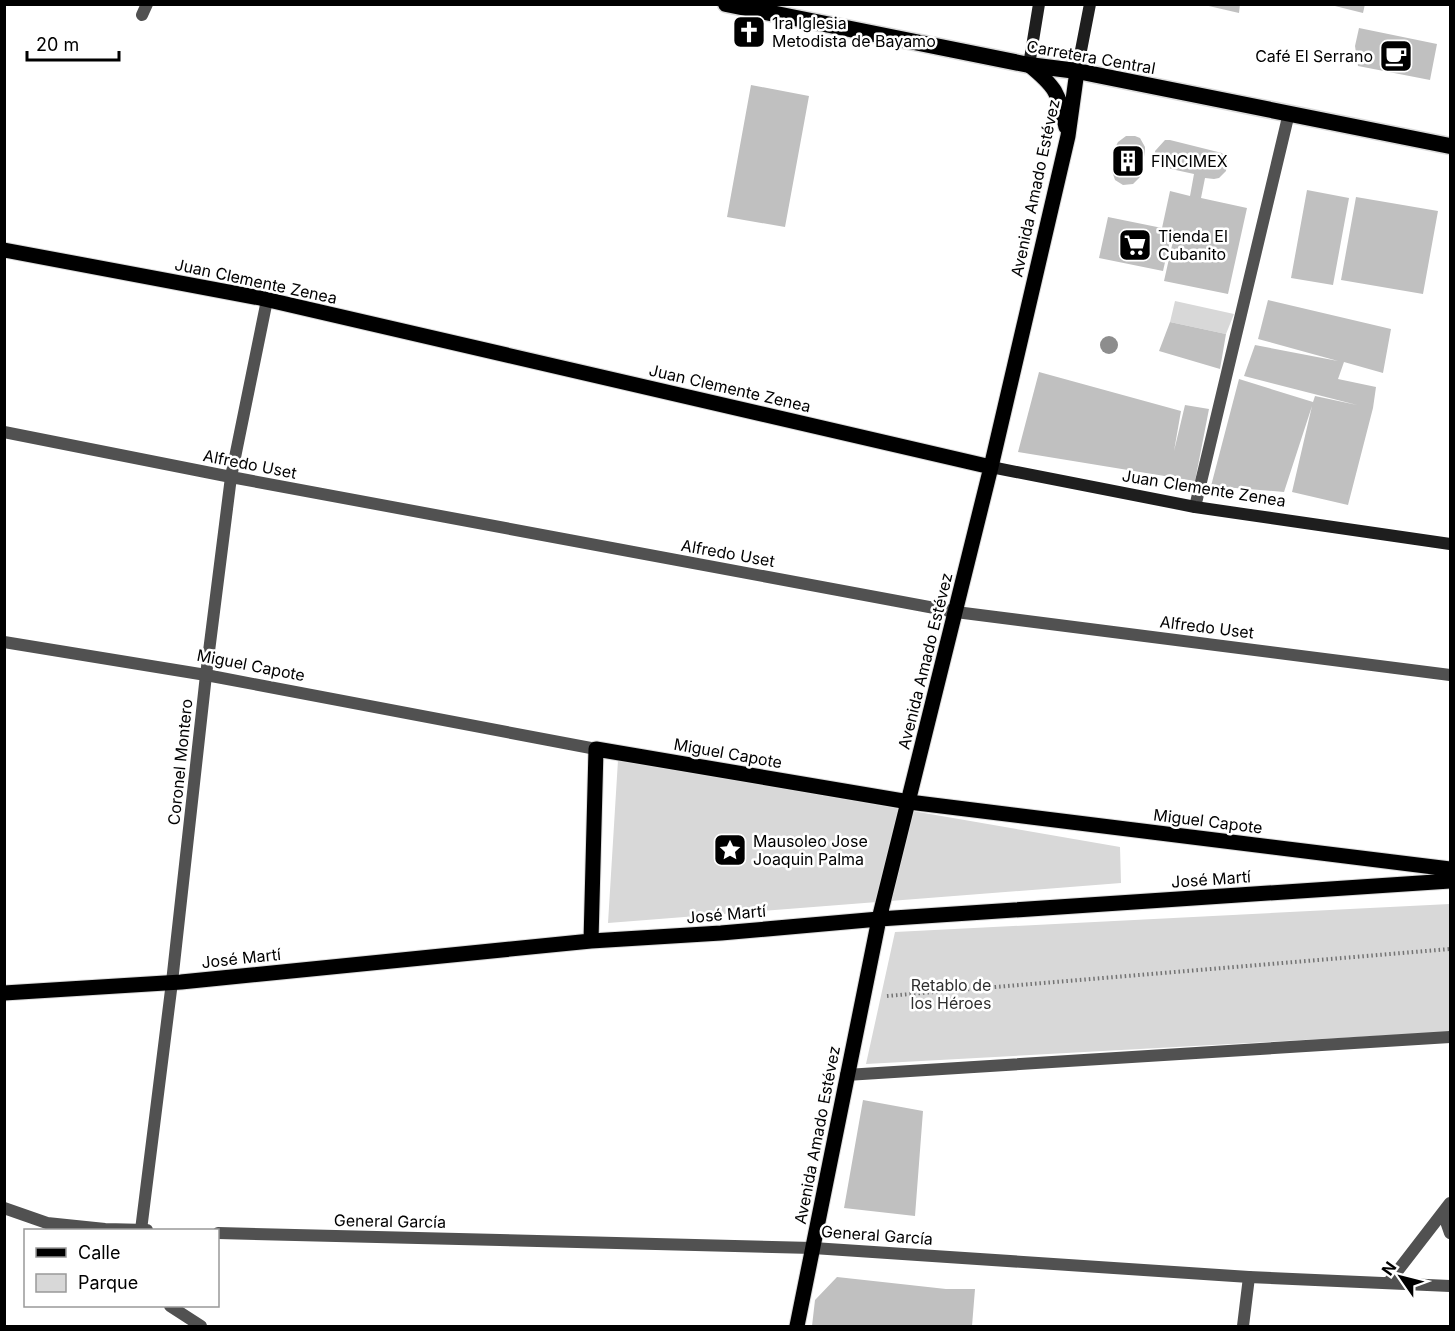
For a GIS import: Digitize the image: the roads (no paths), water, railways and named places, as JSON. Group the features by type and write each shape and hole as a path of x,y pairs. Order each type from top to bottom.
{"highway":[{"name":"Carretera Central","path":"726,4 781,10 1029,65 1077,71 1450,146"}],"main road":[{"path":"1039,4 1029,65 1051,82 1060,103 1068,136"},
{"name":"Avenida Amado Estévez","path":"797,1326 879,919 991,467 1068,136 1077,71 1090,4"},
{"name":"Juan Clemente Zenea","path":"4,250 267,300 991,467 1195,507 1450,544"},
{"path":"591,941 596,750"},
{"name":"Miguel Capote","path":"596,750 909,802 1450,869"},
{"name":"José Martí","path":"4,993 172,982 591,941 720,933 879,919 1450,881"}],"street":[{"path":"1195,507 1289,113"},
{"name":"Coronel Montero","path":"141,1229 231,477 267,300"},
{"name":"Alfredo Uset","path":"4,432 231,477 956,612 1450,675"},
{"name":"Miguel Capote","path":"4,642 206,675 596,750"},
{"path":"846,1075 1450,1037"},
{"path":"4,1208 56,1229"},
{"path":"1447,1208 1450,1233"},
{"path":"1389,1282 1447,1208"},
{"path":"46,1223 105,1229"},
{"name":"General García","path":"219,1233 813,1248 1249,1276 1450,1286"},
{"path":"1243,1326 1249,1276"},
{"path":"173,1307 201,1326"}],"place":[{"name":"1ra Iglesia Metodista de Bayamo","path":"749,32"},
{"name":"Café El Serrano","path":"1396,56"},
{"name":"FINCIMEX","path":"1128,161"},
{"name":"Tienda El Cubanito","path":"1135,245"},
{"name":"Mausoleo Jose Joaquin Palma","path":"730,850"}],"park label":[{"name":"Retablo de los Héroes","path":"951,994"}]}
